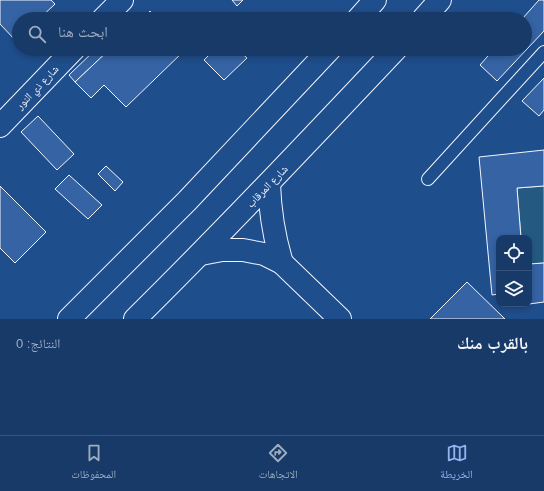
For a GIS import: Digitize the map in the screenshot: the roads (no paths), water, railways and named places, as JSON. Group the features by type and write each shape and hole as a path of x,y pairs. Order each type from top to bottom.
{"main road":[{"path":"110,12 122,0"},
{"path":"364,12 375,0"},
{"path":"429,12 440,0"},
{"name":"شارع ذي النور","path":"3,115 66,56"},
{"path":"69,319 187,201 323,56"},
{"name":"شارع المرقاب","path":"135,319 269,184 389,56"},
{"path":"269,184 272,224 282,263"},
{"path":"201,254 222,250 243,250 264,254 282,263 340,319"}],"lane":[{"path":"428,179 544,52"}]}
